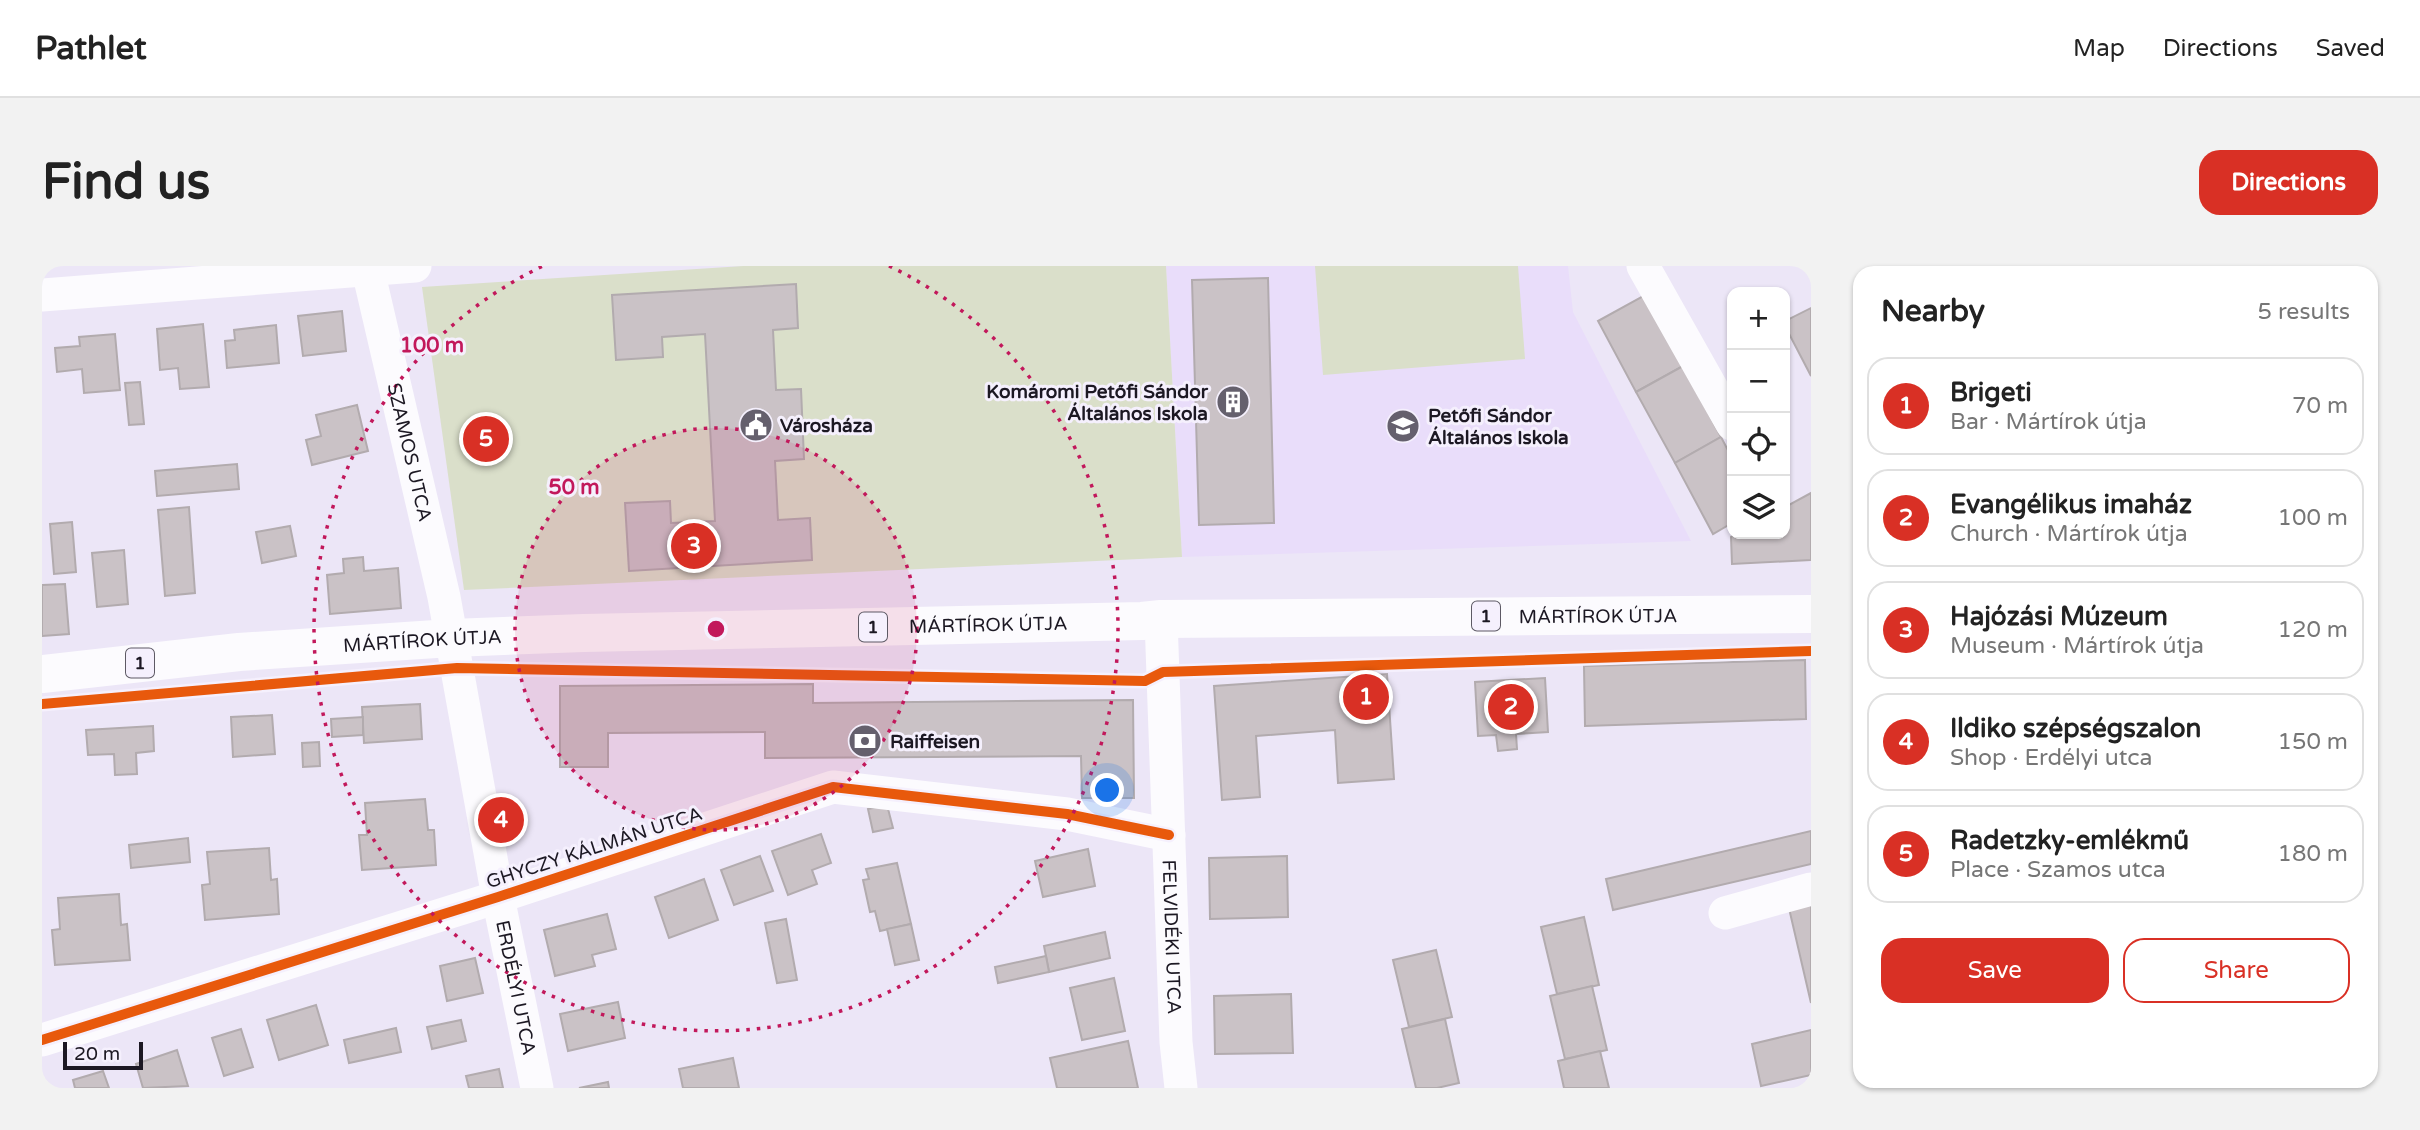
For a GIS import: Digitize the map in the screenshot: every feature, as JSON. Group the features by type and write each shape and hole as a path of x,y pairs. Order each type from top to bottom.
{"main road":[{"name":"MÁRTÍROK ÚTJA","path":"42,674 239,652 451,638 598,633 1161,619 1811,614"}],"street":[{"path":"42,295 415,266"},
{"path":"1643,266 1727,415"},
{"name":"SZAMOS UTCA","path":"367,268 444,597 451,638"},
{"name":"FELVIDÉKI UTCA","path":"1161,619 1176,1042 1181,1088"},
{"name":"ERDÉLYI UTCA","path":"451,638 498,897 537,1088"},
{"name":"GHYCZY KÁLMÁN UTCA","path":"42,1040 498,897 833,787 1067,814 1169,835"},
{"path":"1725,913 1811,889"}],"shaded area":[{"name":"Petőfi Sándor Általános Iskola","path":"1166,266 1568,266 1573,312 1691,541 1182,557"}],"green space":[{"path":"743,266 1166,266 1182,557 464,590 422,287"},
{"path":"1315,266 1518,266 1525,359 1323,375"}],"building":[{"name":"Komáromi Petőfi Sándor Általános Iskola","path":"1268,278 1274,523 1199,525 1192,280"},
{"name":"Városháza","path":"796,284 798,328 773,330 776,390 801,389 804,459 775,461 778,520 810,518 812,560 629,571 625,503 670,501 671,523 715,521 705,334 662,337 663,357 616,360 612,295"},
{"path":"1645,295 1683,366 1636,392 1598,321"},
{"path":"1811,308 1811,376 1790,336 1790,318"},
{"path":"342,311 346,351 303,356 298,316"},
{"path":"203,324 209,387 180,389 178,368 160,370 157,329"},
{"path":"276,325 279,363 227,368 225,341 235,340 234,330"},
{"path":"115,334 120,390 84,393 82,369 57,372 55,348 80,346 79,337"},
{"path":"1683,366 1721,437 1675,463 1636,392"},
{"path":"140,382 144,424 129,425 125,383"},
{"path":"357,405 368,451 312,465 306,440 321,436 316,415"},
{"path":"1721,437 1727,448 1727,526 1713,534 1675,463"},
{"path":"237,464 239,489 157,496 155,471"},
{"path":"1811,493 1811,560 1732,564 1731,539 1790,539 1790,504"},
{"path":"189,507 195,593 165,596 158,510"},
{"path":"72,522 76,572 54,574 50,524"},
{"path":"290,526 296,556 262,563 256,532"},
{"path":"124,550 128,604 97,607 92,553"},
{"path":"363,557 364,571 398,568 401,608 330,614 327,575 344,573 343,559"},
{"path":"65,584 69,634 42,636 42,585"},
{"path":"1805,660 1806,719 1585,726 1584,666"},
{"path":"1387,674 1394,779 1338,783 1335,730 1256,736 1260,797 1222,800 1214,686"},
{"path":"1545,678 1548,732 1516,734 1517,749 1498,751 1496,735 1478,736 1475,682"},
{"path":"813,684 813,703 1133,700 1134,798 1082,798 1081,756 765,758 765,732 608,733 608,767 560,767 560,686"},
{"path":"420,704 422,739 364,743 362,707"},
{"path":"272,715 275,754 233,757 231,717"},
{"path":"363,717 363,735 332,737 331,719"},
{"path":"153,726 154,751 136,753 137,774 115,775 114,754 88,755 86,730"},
{"path":"319,742 320,766 303,767 302,743"},
{"path":"425,799 428,830 434,830 436,865 362,870 359,835 367,835 365,803"},
{"path":"887,805 893,828 873,832 868,809"},
{"path":"1811,831 1811,864 1613,910 1606,879"},
{"path":"821,834 831,863 812,870 817,884 788,895 772,851"},
{"path":"188,838 190,862 131,868 129,845"},
{"path":"269,848 271,880 277,879 279,914 205,920 202,885 210,884 207,852"},
{"path":"1088,849 1095,886 1043,897 1035,861"},
{"path":"760,856 773,891 734,905 721,870"},
{"path":"1287,856 1288,917 1210,919 1209,858"},
{"path":"897,863 911,924 880,931 875,911 870,912 863,880 869,879 866,869"},
{"path":"704,879 718,920 669,938 655,897"},
{"path":"119,894 121,925 127,924 130,960 55,965 52,930 60,929 58,898"},
{"path":"1811,899 1811,1003 1788,904"},
{"path":"607,914 616,949 592,955 595,966 555,976 544,930"},
{"path":"1584,917 1599,985 1557,994 1541,927"},
{"path":"786,919 797,980 777,983 765,923"},
{"path":"911,924 919,960 895,965 887,929"},
{"path":"1105,932 1110,958 1049,972 1044,946"},
{"path":"1436,950 1452,1017 1409,1027 1393,960"},
{"path":"1046,956 1049,972 998,983 995,967"},
{"path":"475,958 483,993 447,1001 440,966"},
{"path":"1114,978 1125,1031 1082,1040 1070,988"},
{"path":"1592,986 1607,1050 1565,1059 1550,996"},
{"path":"1291,994 1293,1053 1215,1054 1214,996"},
{"path":"618,1002 625,1038 568,1051 560,1014"},
{"path":"316,1005 328,1045 279,1060 267,1020"},
{"path":"1445,1019 1459,1083 1437,1088 1416,1088 1402,1029"},
{"path":"461,1020 466,1041 432,1049 427,1027"},
{"path":"396,1028 401,1052 349,1063 344,1040"},
{"path":"241,1029 253,1067 224,1076 212,1038"},
{"path":"1811,1030 1811,1075 1761,1086 1752,1044"},
{"path":"1128,1041 1138,1088 1057,1088 1050,1058"},
{"path":"177,1050 188,1086 143,1088 136,1064"},
{"path":"1600,1051 1609,1088 1564,1088 1558,1061"},
{"path":"733,1058 739,1088 683,1088 679,1069"},
{"path":"499,1069 503,1088 469,1088 466,1076"},
{"path":"103,1071 109,1088 75,1088 73,1080"},
{"path":"608,1082 609,1088 579,1088"}],"cycle path":[{"path":"42,704 457,668 1145,681 1163,672 1811,651"},
{"path":"42,1040 498,897 833,787 1067,814 1169,835"}],"place":[{"name":"Komáromi Petőfi Sándor Általános Iskola","path":"1233,402"},
{"name":"Városháza","path":"756,425"},
{"name":"Petőfi Sándor Általános Iskola","path":"1403,426"},
{"name":"Radetzky-emlékmű","path":"486,439"},
{"name":"Hajózási Múzeum","path":"694,546"},
{"name":"Brigeti","path":"1366,697"},
{"name":"Evangélikus imaház","path":"1511,707"},
{"name":"Raiffeisen","path":"865,741"},
{"name":"Ildiko szépségszalon","path":"501,820"}]}
